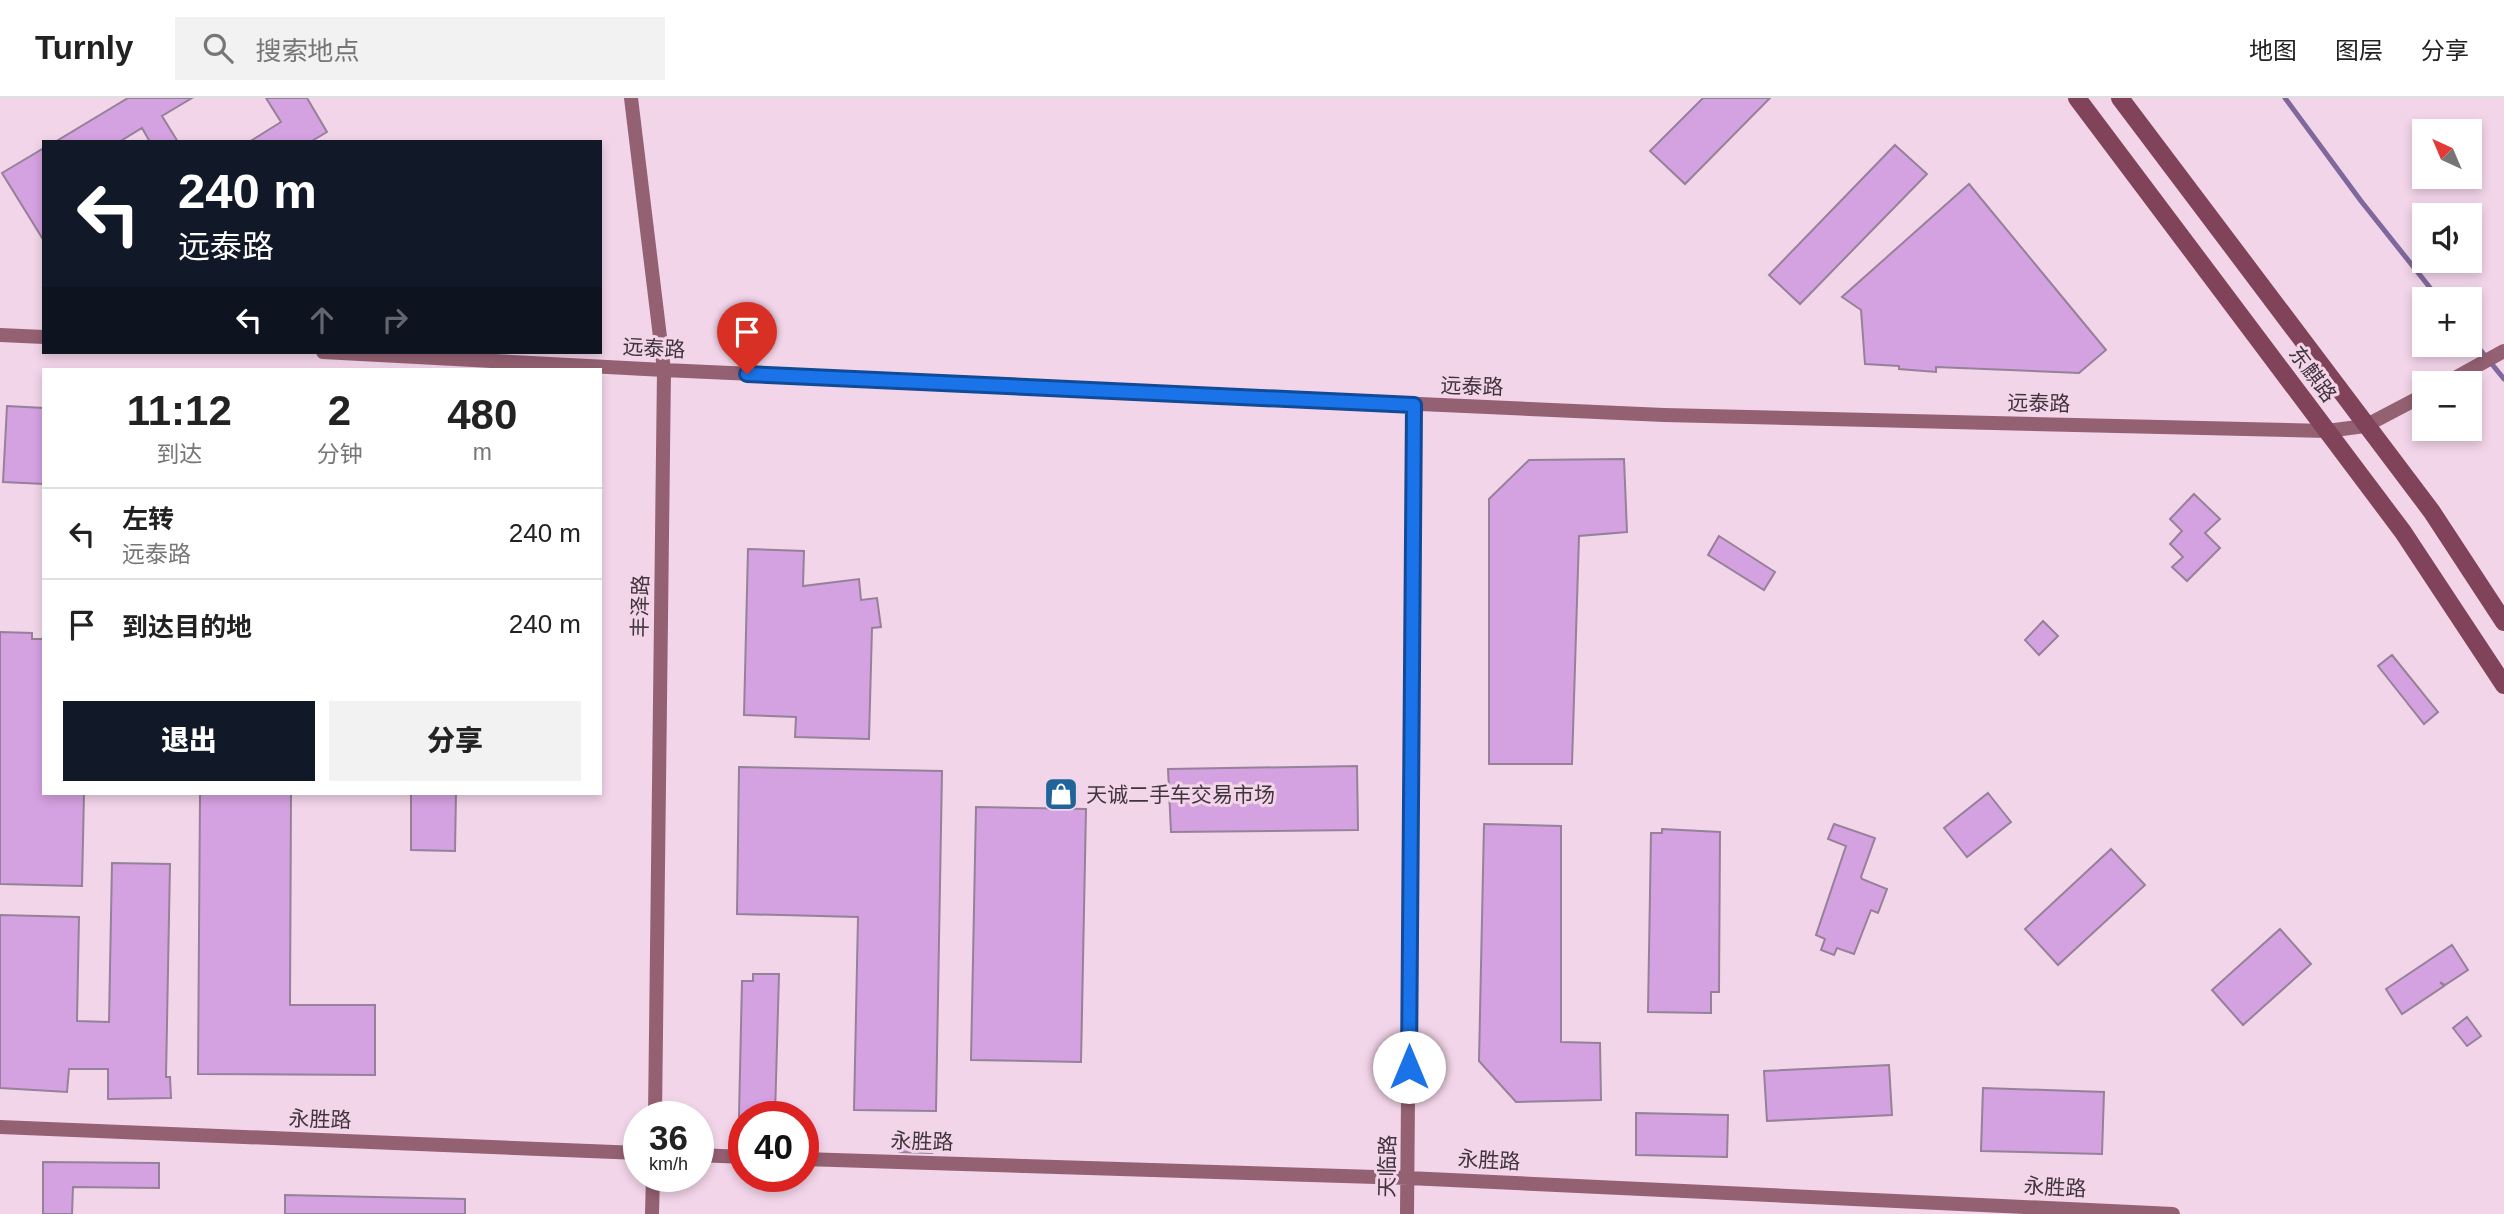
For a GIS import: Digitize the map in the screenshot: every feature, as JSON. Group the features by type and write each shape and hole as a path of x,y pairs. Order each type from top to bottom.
{"main road":[{"name":"东麒路","path":"2077,98 2403,532 2504,685"},
{"name":"东麒路","path":"2120,98 2432,512 2504,622"}],"street":[{"name":"丰泽路","path":"631,98 664,370 654,1101"},
{"path":"0,335 42,337"},
{"path":"2468,371 2504,351"},
{"name":"远泰路","path":"361,354 1664,415 2327,431 2365,426"},
{"path":"2365,426 2412,401"},
{"name":"天临路","path":"1407,1214 1414,405"},
{"name":"永胜路","path":"0,1127 623,1152"},
{"name":"永胜路","path":"819,1159 1408,1178 2173,1214"},
{"path":"652,1214 653,1192"}],"building":[{"path":"128,98 192,98 162,116 177,140 149,140 142,128 122,140 58,140"},
{"path":"266,98 307,98 327,132 313,140 252,140 281,122"},
{"path":"1703,98 1770,98 1685,184 1650,151"},
{"path":"1895,145 1927,174 1800,304 1769,275"},
{"path":"42,149 42,238 2,173"},
{"path":"1969,184 2106,350 2079,373 1936,367 1936,372 1865,364 1861,310 1842,297"},
{"path":"7,406 42,408 42,484 3,482"},
{"path":"1624,459 1627,532 1579,536 1572,764 1489,764 1489,499 1529,460"},
{"path":"2194,494 2220,519 2205,533 2220,548 2187,581 2172,567 2183,557 2170,544 2182,531 2170,519"},
{"path":"1719,536 1775,572 1764,590 1708,555"},
{"path":"748,549 804,551 803,586 859,579 861,600 877,598 881,627 872,628 869,739 795,737 796,717 744,715"},
{"path":"2043,621 2058,636 2039,655 2025,640"},
{"path":"0,632 32,633 32,639 42,639 42,795 84,795 82,886 0,884"},
{"path":"2392,655 2438,712 2424,724 2378,666"},
{"path":"1357,766 1358,830 1171,832 1168,769"},
{"path":"739,767 942,771 936,1111 854,1110 858,917 737,914"},
{"path":"1988,793 2011,822 1967,857 1944,828"},
{"path":"200,795 291,795 290,1005 375,1005 375,1075 198,1074"},
{"path":"411,795 456,795 455,851 411,850"},
{"path":"976,807 1086,809 1081,1062 971,1060"},
{"path":"1484,824 1561,826 1561,1042 1600,1043 1601,1100 1516,1102 1479,1061"},
{"path":"1834,824 1875,838 1861,877 1887,889 1878,913 1871,910 1854,954 1837,948 1834,955 1821,950 1825,939 1816,935 1846,846 1828,839"},
{"path":"1662,829 1720,832 1719,992 1711,992 1711,1013 1648,1012 1651,833 1662,833"},
{"path":"2111,849 2145,885 2058,965 2025,929"},
{"path":"112,863 170,864 166,1077 170,1077 171,1098 108,1099 108,1069 69,1069 67,1092 0,1088 0,915 79,917 77,1021 109,1022"},
{"path":"2280,929 2311,964 2243,1025 2212,990"},
{"path":"2452,945 2468,970 2445,985 2440,982 2444,986 2402,1014 2386,989"},
{"path":"753,974 779,974 775,1101 739,1101 742,981 753,981"},
{"path":"2467,1017 2481,1036 2467,1046 2453,1028"},
{"path":"1889,1065 1892,1115 1767,1121 1764,1071"},
{"path":"1983,1088 2104,1092 2102,1154 1981,1151"},
{"path":"1636,1113 1728,1115 1727,1157 1636,1155"},
{"path":"915,1138 931,1153 900,1152"},
{"path":"43,1162 159,1163 159,1188 73,1187 72,1214 43,1214"},
{"path":"285,1195 465,1199 465,1214 285,1214"}],"waterway":[{"path":"2285,98 2361,201 2429,287"},
{"path":"2482,352 2504,379"}],"place":[{"name":"天诚二手车交易市场","path":"1061,794"}],"route":[{"path":"747,374 1414,405 1409,1067"}]}
